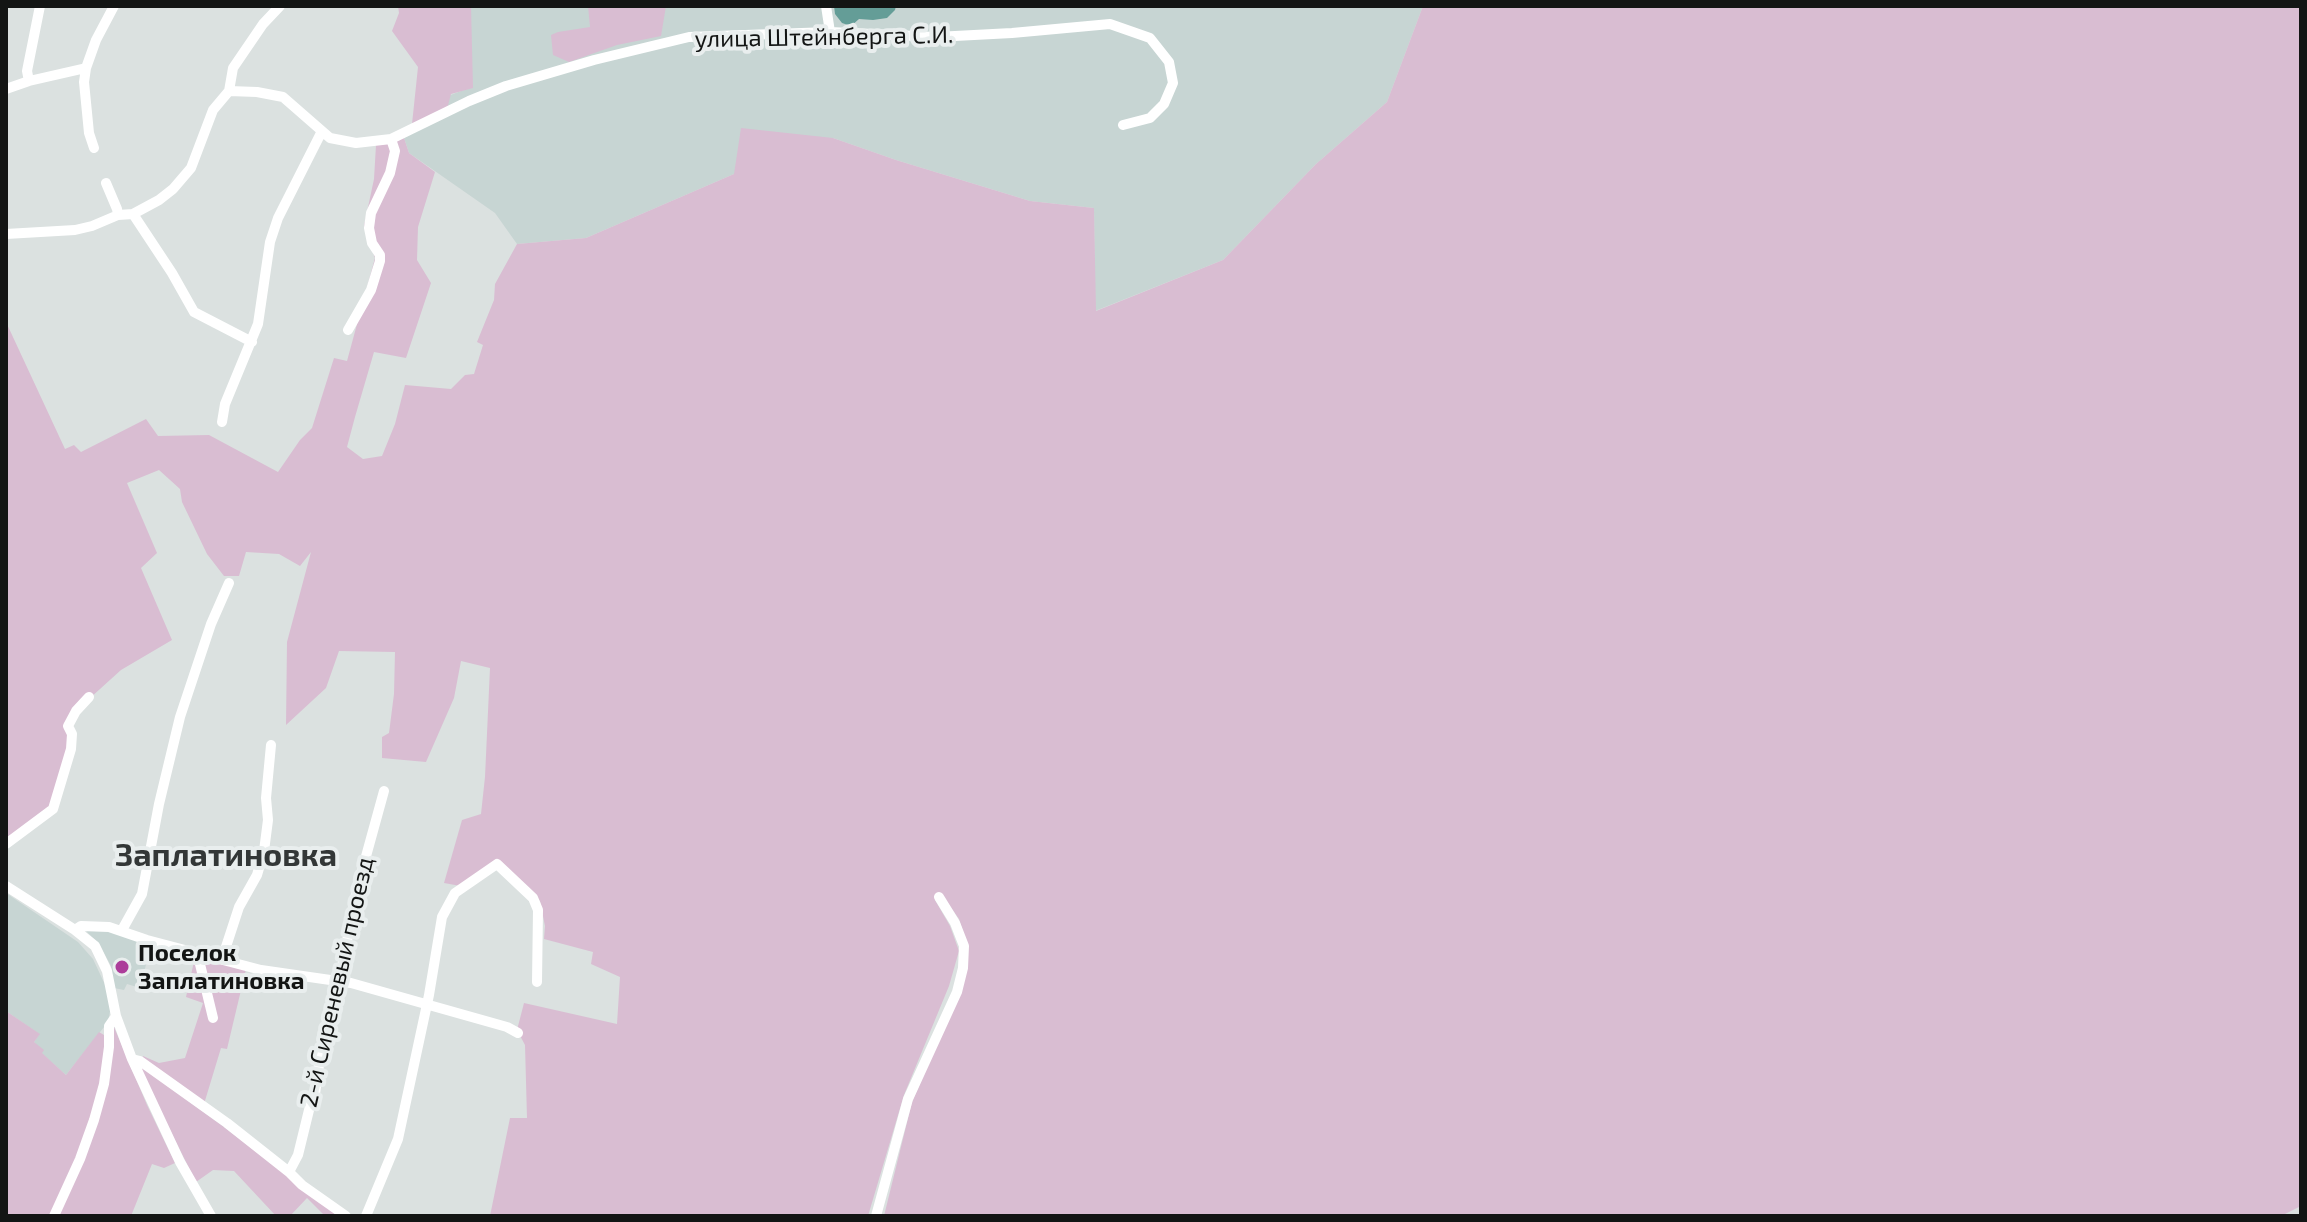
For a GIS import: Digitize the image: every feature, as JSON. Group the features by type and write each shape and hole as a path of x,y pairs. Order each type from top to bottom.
{"street":[{"path":"29,81 27,71 40,6"},
{"path":"94,148 84,101 86,68 96,40 114,6"},
{"path":"6,234 75,230 92,226 118,215 133,214 173,189 191,168 213,110 229,91 233,68 263,24 280,6"},
{"path":"826,6 830,32"},
{"name":"улица Штейнберга С.И.","path":"391,139 506,86 689,37 830,32 936,37 1110,24 1150,38 1169,62 1173,83 1164,104 1150,118 1123,125"},
{"path":"6,89 86,68"},
{"path":"229,91 283,97 330,138 356,143 391,139 395,151 390,173 371,213 369,228 380,261 371,290 348,330"},
{"path":"222,422 225,404 258,324 270,242 278,218 321,133"},
{"path":"106,183 118,215"},
{"path":"133,214 194,312 252,342"},
{"path":"122,930 142,894 180,717 211,624 229,583"},
{"path":"6,844 53,809 71,749 72,734 68,726 89,697"},
{"path":"222,959 239,907 253,884 264,851 268,820 267,769 271,745"},
{"name":"2-й Сиреневый проезд","path":"289,1172 298,1155 315,1094 321,1050 357,889 384,791"},
{"path":"366,1216 398,1139 442,917 455,893 497,864 533,898 538,910 537,982"},
{"path":"6,886 75,930 102,956 116,1016 132,1059 180,1162 211,1216"},
{"path":"876,1216 908,1099 957,992 963,968 964,946 955,923 939,897"},
{"path":"75,930 90,925 122,930 147,940 261,970 338,981 427,1004 518,1033"},
{"path":"199,954 213,1018"},
{"path":"54,1216 94,1120 104,1084 109,1026 116,1016"},
{"path":"132,1059 140,1061 227,1123 302,1185 346,1216"}],"shaded area":[{"path":"398,6 471,6 473,88 451,94 447,109 412,124 418,67 392,31 399,13"},
{"path":"471,6 1423,6 1387,102 1316,164 1223,260 1095,311 1094,208 1030,201 833,138 734,174 586,238 517,244 495,213 409,153 404,138 448,96 466,89"},
{"path":"588,6 666,6 661,36 617,45 569,62 553,55 551,35 590,27"},
{"path":"1423,6 2301,6 2301,1206 2281,1216 884,1216 912,1102 959,994 967,944 959,919 942,895 935,900 950,926 959,951 949,986 904,1095 868,1216 490,1216 510,1118 527,1118 525,1045 517,1030 524,1003 617,1024 620,977 591,964 593,952 544,939 540,901 506,868 495,870 466,887 444,883 462,820 481,814 490,668 461,661 454,698 426,762 382,758 382,737 389,733 394,694 395,652 339,651 326,688 286,725 287,642 311,552 300,566 279,554 246,552 239,576 224,576 207,554 182,502 180,489 159,470 127,483 157,553 141,568 172,640 121,670 79,708 68,734 67,749 51,807 6,840 6,322 65,449 74,445 81,452 146,419 158,436 209,435 278,472 312,428 334,358 347,361 375,258 364,226 374,179 376,145 404,138 409,153 435,172 418,227 417,260 431,283 406,358 374,352 355,417 347,447 363,459 382,456 395,424 405,385 451,389 465,375 474,374 483,345 477,342 494,300 495,284 517,244 586,238 734,174 741,128 833,138 1030,201 1094,208 1096,311 1223,260 1316,164 1387,102"},
{"path":"6,893 78,942 93,959 107,989 111,1006 108,1022 66,1075 41,1053 34,1042 39,1034 6,1011"},
{"path":"86,931 109,931 151,945 140,988 127,984 124,990 114,988 111,966 99,944"},
{"path":"195,957 246,969 227,1049 221,1048 204,1104 142,1058 159,1063 185,1058 203,1003 186,997"},
{"path":"6,1011 40,1034 34,1042 66,1075 99,1032 104,1035 114,1027 175,1163 164,1168 152,1164 131,1216 6,1216"},
{"path":"140,1066 339,1216 325,1216 307,1198 290,1216 276,1216 234,1171 213,1170 196,1182"}],"water":[{"path":"834,6 896,6 887,18 859,19 851,26 842,23 835,14"}],"place":[{"name":"Поселок Заплатиновка","path":"122,967"}],"district":[{"name":"Заплатиновка","path":"226,855"}]}
